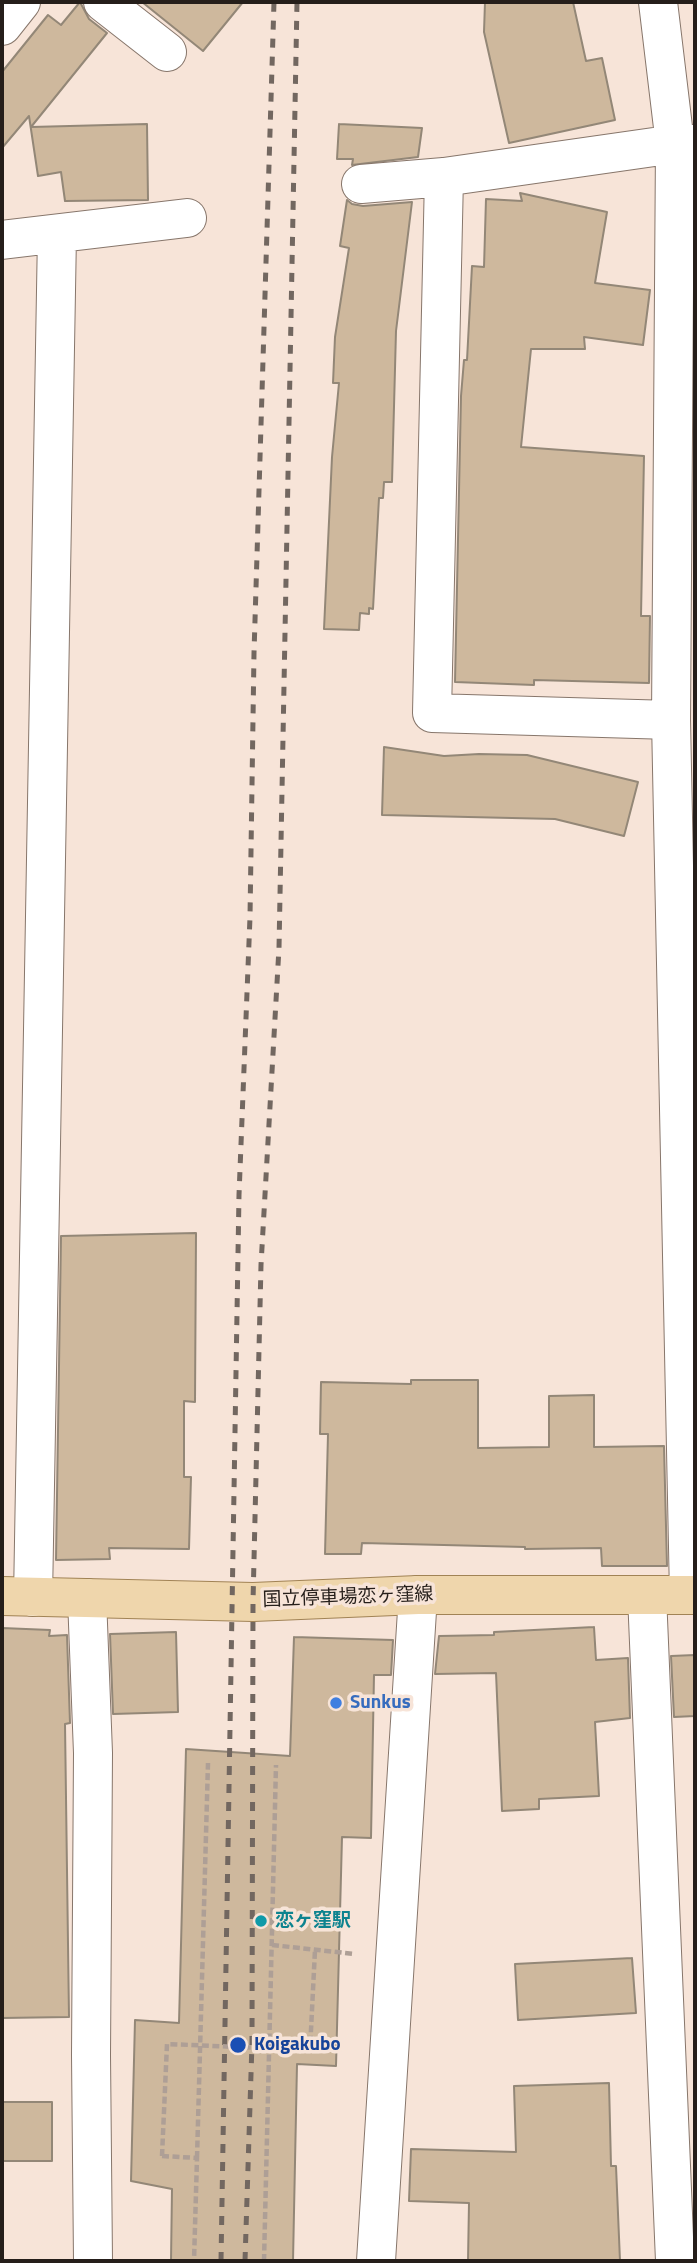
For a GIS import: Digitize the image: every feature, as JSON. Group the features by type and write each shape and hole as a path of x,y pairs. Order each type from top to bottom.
{"main road":[{"name":"国立停車場恋ヶ窪線","path":"18,1596 253,1602 418,1594 692,1595"}],"street":[{"path":"2,26 21,2"},
{"path":"103,2 167,52"},
{"path":"658,2 685,144 684,624 671,720 685,898 692,1595"},
{"path":"361,184 444,177 685,144"},
{"path":"444,177 432,713 671,720"},
{"path":"2,240 187,218"},
{"path":"18,1596 57,234"},
{"path":"376,2261 418,1594"},
{"path":"647,1595 676,2261"},
{"path":"87,1598 93,1753 93,2261"}],"path":[{"path":"194,2261 208,1763"},
{"path":"264,2261 275,1765"},
{"path":"272,1945 396,1958"},
{"path":"197,2158 162,2156 167,2044 310,2050 315,1950"}],"building":[{"path":"80,2 89,19 107,33 31,127 147,124 148,200 65,201 61,172 38,176 29,116 2,148 2,72 48,15 61,25"},
{"path":"142,2 243,2 203,51"},
{"path":"485,2 573,2 586,61 602,58 615,120 509,143 484,32"},
{"path":"339,124 422,128 418,157 352,165 353,159 337,159"},
{"path":"520,193 607,212 595,283 650,290 643,345 584,337 585,349 531,349 521,447 644,456 641,616 650,616 649,683 534,680 534,685 455,682 461,396 464,360 467,360 472,266 484,267 486,199 522,201"},
{"path":"347,200 363,206 412,202 396,331 392,482 384,482 383,498 379,498 373,609 369,608 369,614 360,613 359,630 324,629 332,457 339,383 333,383 335,337 349,248 340,246"},
{"path":"384,747 444,756 527,755 638,782 624,836 555,819 382,815"},
{"path":"196,1233 195,1402 184,1401 184,1477 191,1477 189,1549 109,1548 110,1559 56,1560 61,1236"},
{"path":"411,1380 478,1380 478,1448 549,1447 549,1396 594,1395 594,1447 664,1446 667,1566 602,1566 601,1548 525,1549 362,1543 361,1554 325,1554 328,1434 320,1434 321,1382 411,1384"},
{"path":"594,1627 596,1660 628,1658 630,1718 595,1722 599,1796 539,1799 539,1809 502,1811 496,1673 435,1674 439,1636 494,1635 494,1632"},
{"path":"2,1628 50,1630 49,1636 67,1635 70,1723 65,1724 69,2017 2,2018"},
{"path":"176,1632 178,1712 113,1714 110,1634"},
{"name":"恋ヶ窪駅","path":"294,1637 393,1640 391,1675 374,1675 371,1838 342,1837 336,2066 297,2064 293,2261 171,2261 172,2189 131,2181 135,2020 179,2023 186,1749 290,1756"},
{"path":"695,1655 695,1716 674,1717 671,1656"},
{"path":"632,1958 636,2013 518,2020 515,1964"},
{"path":"609,2083 611,2166 616,2166 620,2261 468,2261 469,2203 409,2201 411,2149 516,2152 514,2086"},
{"path":"2,2102 52,2102 52,2161 2,2161"}],"railway":[{"path":"221,2261 239,1195 250,917 254,653 274,2"},
{"path":"245,2261 252,2043 253,1602 261,1265 279,948 297,2"}],"place":[{"name":"Sunkus","path":"336,1703"},
{"name":"恋ヶ窪駅","path":"261,1921"},
{"name":"Koigakubo","path":"238,2045"}]}
